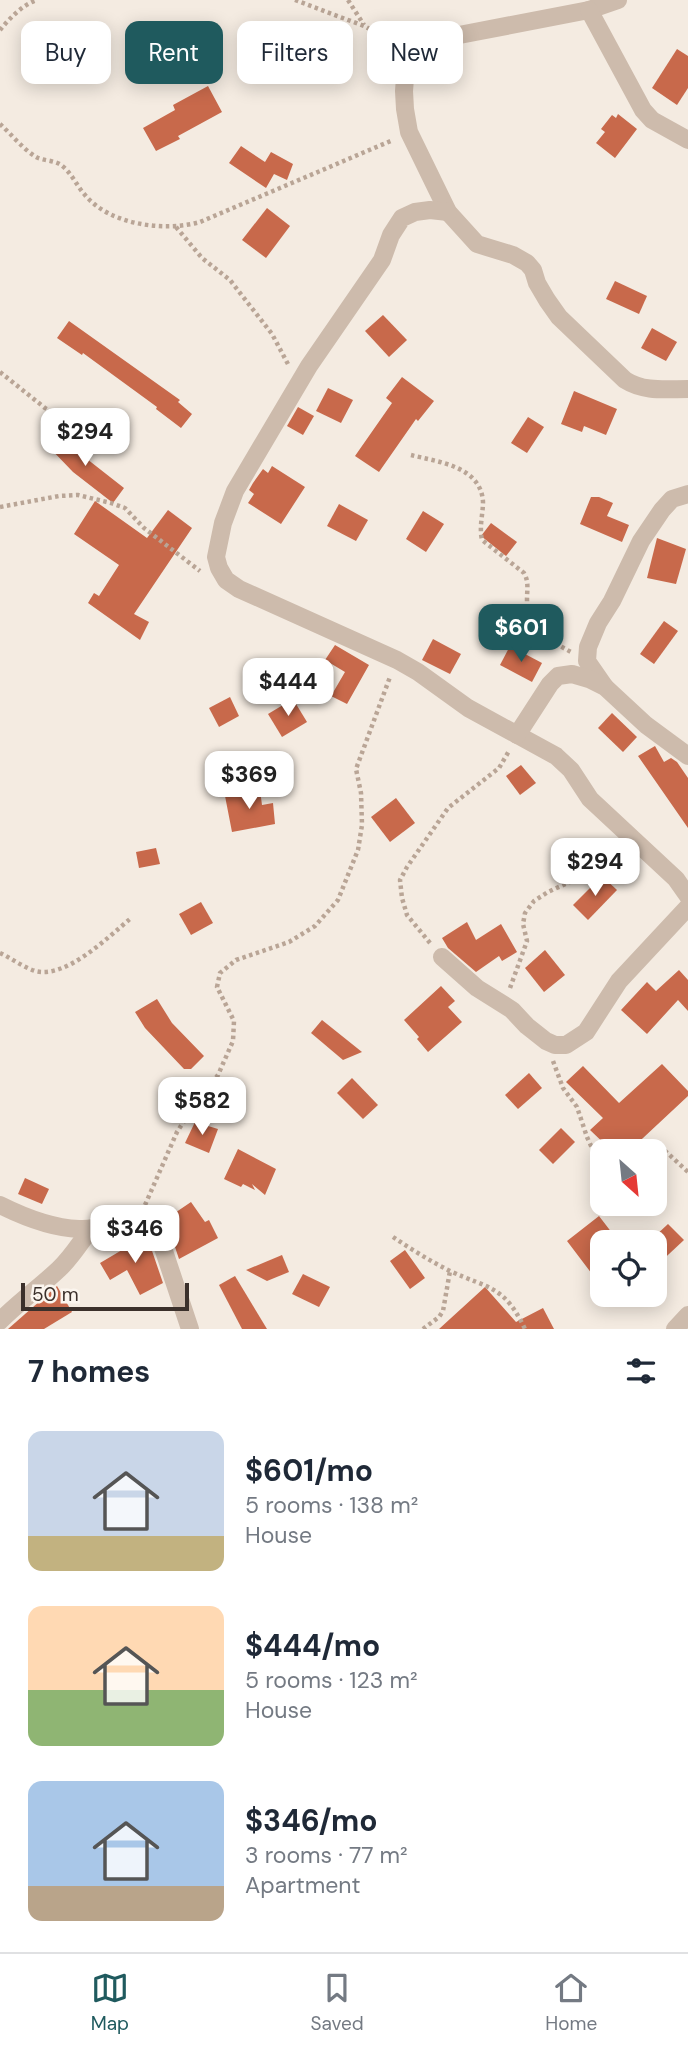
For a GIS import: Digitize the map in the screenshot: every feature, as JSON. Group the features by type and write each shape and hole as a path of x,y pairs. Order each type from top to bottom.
{"street":[{"path":"463,34 589,10 618,0"},
{"path":"589,10 643,110 652,120 688,140"},
{"path":"405,84 410,132 448,212 477,244 513,255 527,263 559,317 635,387 688,389"},
{"path":"448,212 415,212 402,218 391,235 382,260 298,384 235,491 218,544 216,557 219,568 226,579 239,589 397,660 468,708 556,756 571,770 590,799 676,879 688,896"},
{"path":"688,494 672,499 641,541 612,601 598,623 588,647 587,661 605,687 646,725 688,756"},
{"path":"517,735 558,676 572,674 605,687"},
{"path":"442,957 477,988 512,1010 546,1041 555,1045 566,1045 586,1032 619,981 688,907"},
{"path":"0,1205 62,1227 90,1230 137,1222 153,1229 160,1238 190,1329"},
{"path":"0,1321 59,1270 90,1230"},
{"path":"676,1329 688,1314"}],"path":[{"path":"0,30 29,2 37,0"},
{"path":"295,0 367,28"},
{"path":"348,0 364,26"},
{"path":"0,124 36,157 59,164 98,206 124,220 153,226 183,227 232,209 410,132"},
{"path":"176,226 202,258 230,280 272,334 298,384"},
{"path":"0,372 45,408 79,426"},
{"path":"411,455 455,466 473,478 481,488 483,498 480,533 482,540 524,573 528,580 528,614 532,622 556,645 587,661"},
{"path":"0,507 78,495 111,503 125,508 144,528 201,572"},
{"path":"137,1222 177,1132 218,1075 233,1041 234,1021 217,987 220,973 236,960 289,942 315,926 338,900 358,850 362,825 362,793 356,769 397,660"},
{"path":"442,957 407,915 400,880 448,808 499,768 517,735"},
{"path":"512,1010 509,991 527,941 523,924 525,913 534,901 591,872 634,841"},
{"path":"0,953 33,970 48,972 62,969 93,949 130,919"},
{"path":"546,1041 563,1088 577,1107 590,1144"},
{"path":"667,1153 688,1172"},
{"path":"393,1237 450,1271 495,1289 516,1311 525,1329"},
{"path":"423,1329 443,1311 450,1271"}],"building":[{"path":"677,49 688,56 688,88 677,105 652,88"},
{"path":"208,86 222,112 156,151 143,128 175,110 173,105"},
{"path":"618,114 637,129 615,158 596,143 605,132 601,129 612,115 616,118"},
{"path":"241,146 265,162 271,152 293,164 287,180 274,174 266,188 229,163"},
{"path":"267,208 290,226 266,258 242,240"},
{"path":"615,281 647,296 639,314 606,299"},
{"path":"383,315 407,340 389,357 365,331"},
{"path":"69,321 180,400 178,402 192,414 181,428 83,353 82,355 57,338"},
{"path":"652,328 677,342 666,361 641,348"},
{"path":"402,377 434,401 418,421 416,419 379,472 355,456 392,403 386,398"},
{"path":"328,388 353,400 341,423 316,411"},
{"path":"574,391 617,409 606,435 584,426 582,432 561,424"},
{"path":"298,407 314,416 303,435 287,426"},
{"path":"528,417 544,427 527,453 511,443"},
{"path":"62,432 87,459 124,488 113,503 73,472 48,446"},
{"path":"272,466 305,487 281,524 248,503 254,494 249,490 253,483 263,469 268,473"},
{"path":"591,497 599,497 613,503 607,516 629,525 622,542 580,524"},
{"path":"95,501 147,538 168,510 192,528 134,614 149,622 140,640 88,603 94,593 99,596 119,565 74,534"},
{"path":"339,504 368,520 356,541 327,526"},
{"path":"423,511 444,524 426,552 406,539"},
{"path":"491,523 517,542 506,556 481,536"},
{"path":"657,538 686,549 676,584 647,578"},
{"path":"664,621 678,631 654,664 640,654"},
{"path":"433,639 461,654 450,674 422,660"},
{"path":"335,645 369,665 347,704 331,696 345,672 325,660"},
{"path":"510,646 542,663 532,682 500,665"},
{"path":"230,697 239,716 219,727 209,708"},
{"path":"293,699 307,722 282,737 268,714"},
{"path":"612,713 637,737 623,752 598,728"},
{"path":"655,746 664,762 671,758 677,762 688,778 688,828 638,756"},
{"path":"521,765 536,783 520,795 506,776"},
{"path":"260,790 262,805 273,803 275,824 232,832 225,796"},
{"path":"396,798 415,823 390,842 371,817"},
{"path":"156,848 160,864 139,868 136,852"},
{"path":"602,876 617,890 588,920 573,905"},
{"path":"201,902 213,923 191,935 179,914"},
{"path":"467,922 476,940 501,924 517,952 502,961 499,956 476,972 448,948 442,938"},
{"path":"545,950 565,975 544,992 525,968"},
{"path":"679,970 688,980 688,1011 678,1000 647,1034 621,1010 647,982 656,991"},
{"path":"441,986 455,1001 448,1007 462,1022 428,1052 404,1020"},
{"path":"157,999 172,1023 204,1056 191,1069 184,1069 145,1028 135,1012"},
{"path":"322,1020 362,1052 343,1060 311,1033"},
{"path":"662,1064 688,1091 688,1096 642,1139 599,1139 590,1130 603,1118 566,1082 583,1066 619,1103"},
{"path":"529,1073 542,1088 518,1109 505,1095"},
{"path":"352,1078 378,1105 363,1119 337,1093"},
{"path":"195,1122 218,1129 209,1153 185,1143"},
{"path":"561,1128 575,1142 553,1164 539,1150"},
{"path":"238,1149 276,1169 265,1195 252,1184 255,1190 224,1179"},
{"path":"25,1178 49,1189 42,1204 18,1194"},
{"path":"191,1202 205,1222 209,1220 218,1238 179,1259 171,1235 160,1223"},
{"path":"599,1216 610,1230 590,1230 590,1271 567,1241"},
{"path":"668,1224 684,1240 667,1256 667,1230 662,1230"},
{"path":"141,1236 150,1245 163,1283 140,1295 127,1270 110,1280 100,1263 122,1250 119,1246"},
{"path":"405,1250 425,1278 410,1289 390,1261"},
{"path":"282,1255 289,1272 267,1281 246,1270"},
{"path":"303,1274 330,1287 319,1307 292,1294"},
{"path":"235,1276 267,1329 242,1329 219,1285"},
{"path":"57,1286 72,1312 44,1329 8,1329"},
{"path":"485,1287 516,1322 543,1308 554,1329 439,1329"}]}
